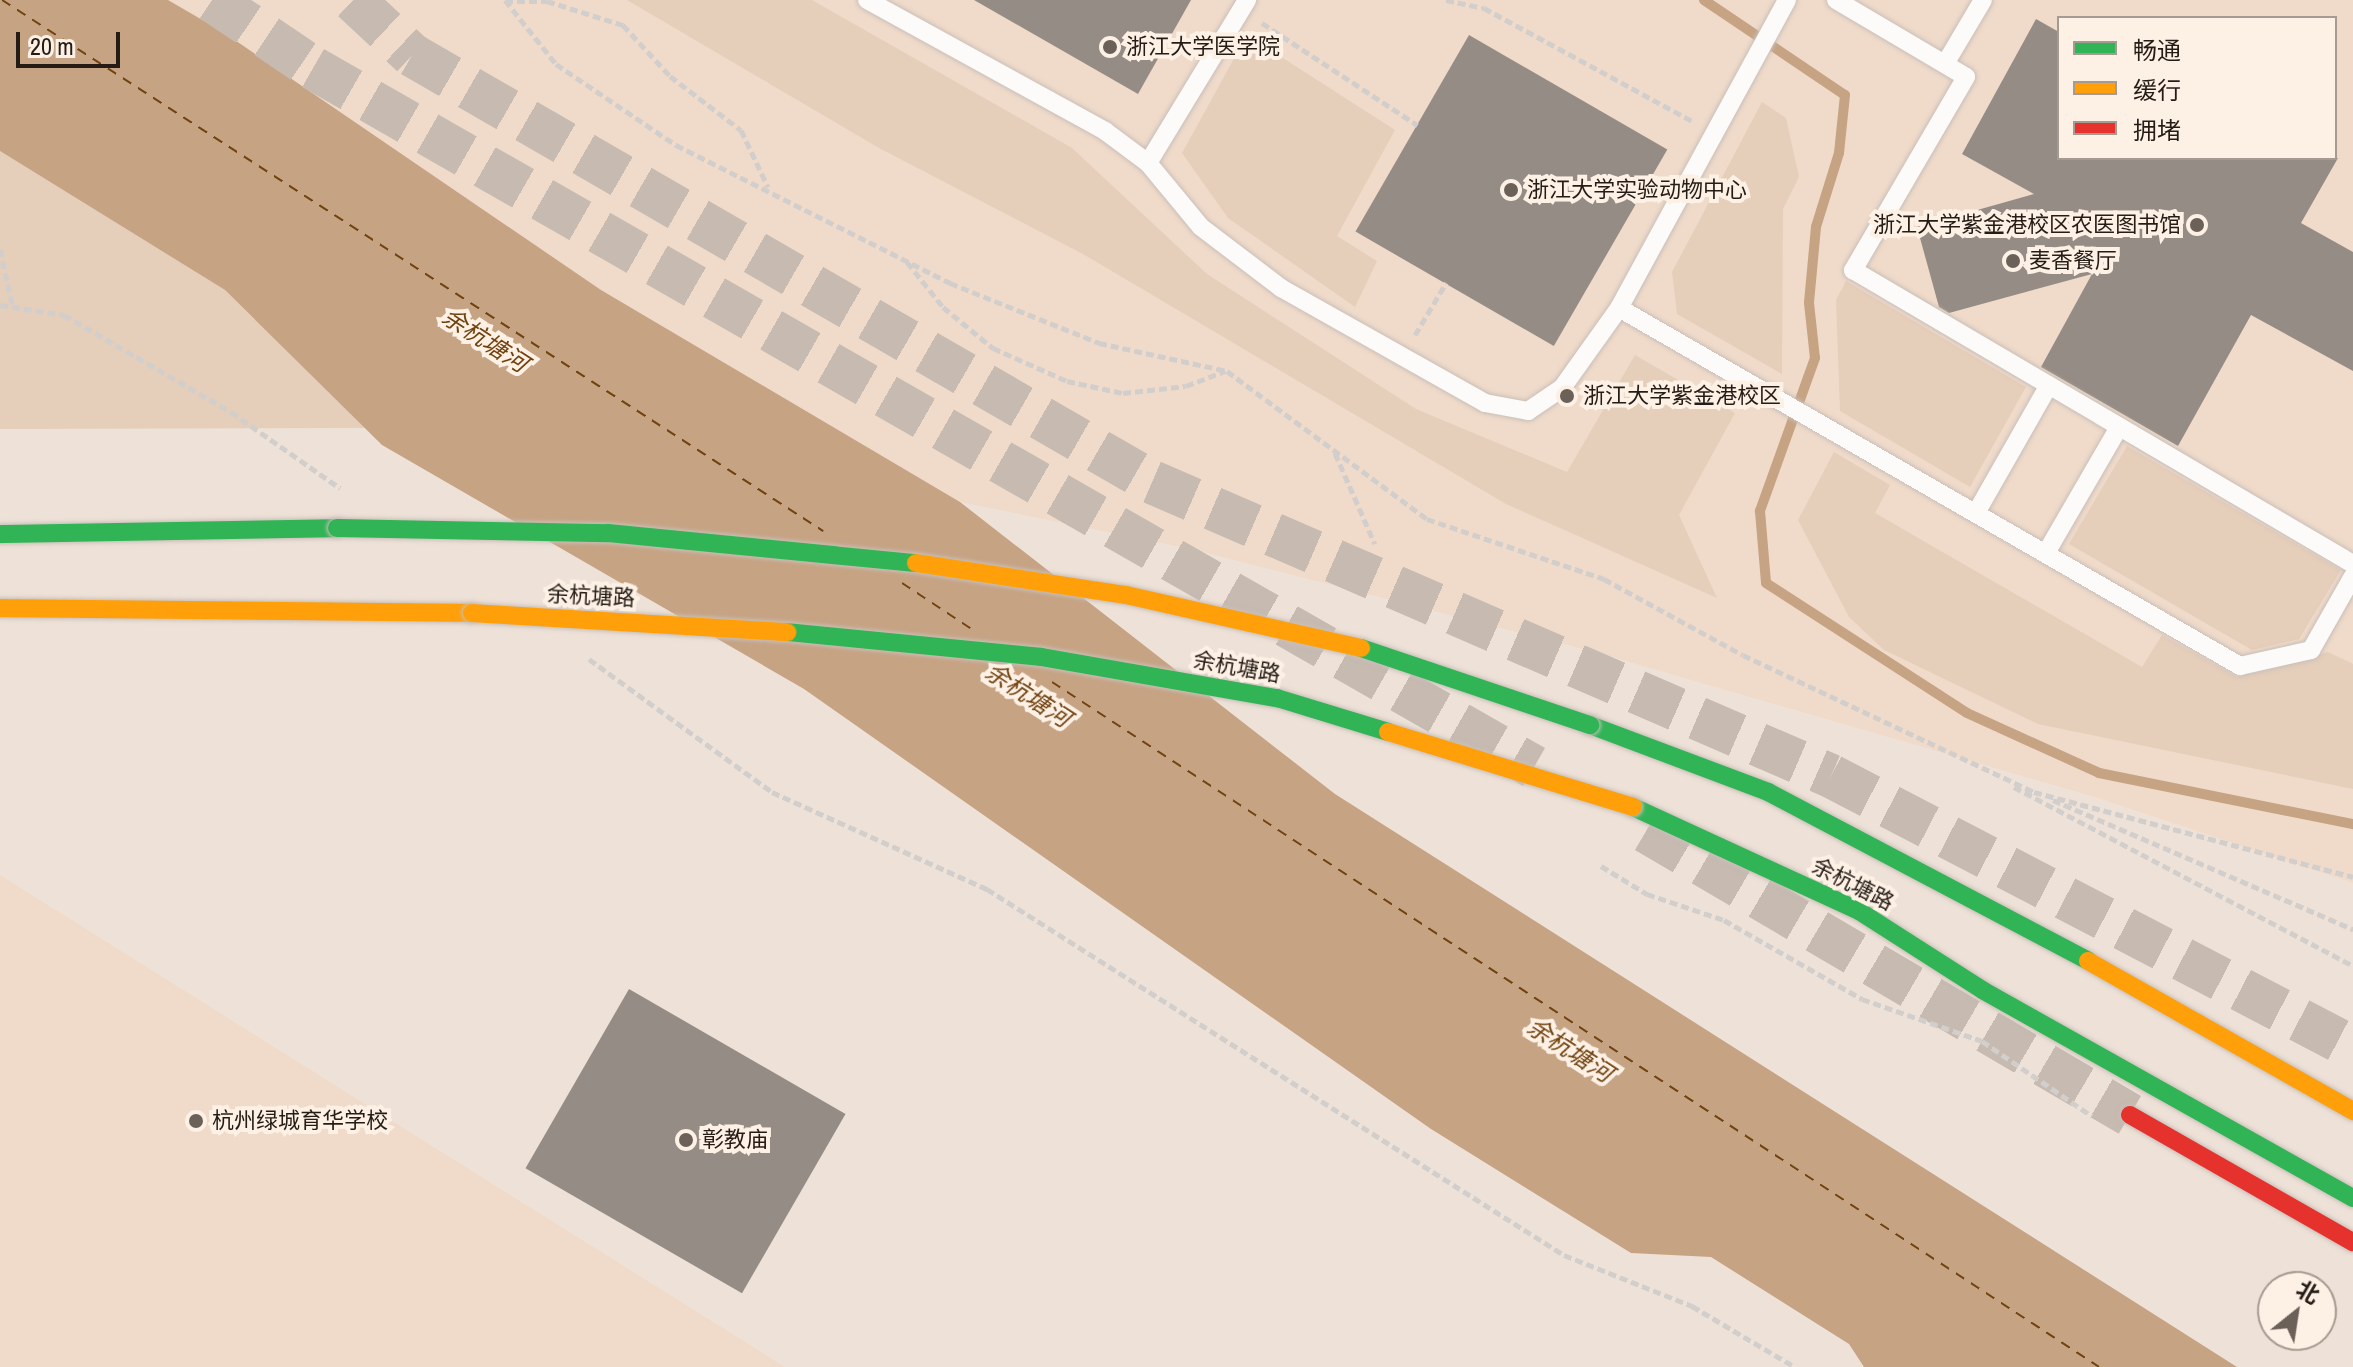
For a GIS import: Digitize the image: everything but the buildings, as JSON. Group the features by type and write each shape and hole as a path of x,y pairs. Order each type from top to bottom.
{"main road":[{"name":"余杭塘路","path":"0,534 337,528 608,533 931,564 1126,595 1350,644 1590,725 1768,792 1994,908 2353,1111"},
{"name":"余杭塘路","path":"0,608 472,613 737,627 1057,660 1277,698 1633,807 1859,911 1984,991 2353,1198"},
{"path":"2130,1115 2353,1242"}],"lane":[{"path":"867,0 1105,131 1148,163 1201,227 1281,288 1485,403 1528,411 1562,388 1619,308 1785,3"},
{"path":"1836,0 1966,77 1853,270 2353,564"},
{"path":"1945,64 1983,0"},
{"path":"1148,163 1244,5"},
{"path":"1619,308 2240,666 2311,650 2353,576"},
{"path":"1976,513 2049,385"},
{"path":"2046,553 2119,427"}],"path":[{"path":"505,0 547,1 623,25 670,76 741,130 768,188"},
{"path":"505,0 556,64 612,105 768,188 903,258 1099,343 1227,371 1427,519 1604,579 1992,775 2353,966"},
{"path":"1446,0 1484,8 1678,111 1712,136"},
{"path":"1244,5 1417,125"},
{"path":"0,249 12,304"},
{"path":"903,258 943,307 993,348 1067,381 1123,393 1186,386 1227,371"},
{"path":"1402,356 1446,283"},
{"path":"0,305 12,304 64,315 231,412 346,492"},
{"path":"1335,452 1375,544"},
{"path":"576,650 772,792 987,889 1564,1255 1692,1306 1795,1367"},
{"path":"1992,775 2353,929"},
{"path":"2034,792 2353,877"},
{"path":"1601,866 1647,894 1724,920 1862,999 1982,1041 2100,1122"}],"shaded area":[{"name":"浙江大学紫金港校区","path":"168,0 2353,0 2353,883 2098,798 1595,652 1195,550 960,502 601,290"},
{"path":"627,0 812,0 1072,148 1207,274 1416,409 1567,472 1635,355 1735,413 1679,515 1717,598 1506,504 1083,254 879,148"},
{"path":"1247,35 1395,130 1337,236 1377,261 1355,307 1228,218 1182,153"},
{"path":"1762,102 1786,118 1799,177 1783,209 1782,374 1677,314 1672,272"},
{"path":"0,151 225,290 365,428 0,429"},
{"path":"1846,281 2026,387 1970,487 1840,411 1836,300"},
{"path":"2127,446 2341,570 2299,639 2252,650 2069,544"},
{"path":"1834,452 1890,485 1875,513 2142,667 2162,635 2237,677 2328,652 2353,664 2353,789 2038,724 1884,650 1849,617 1798,520"},
{"name":"杭州绿城育华学校","path":"0,875 785,1367 0,1367"}],"water":[{"name":"余杭塘河","path":"0,0 168,0 223,32 601,290 960,502 1335,794 2237,1367 1864,1367 1849,1344 1711,1257 1631,1253 1431,1129 804,689 382,445 225,290 0,151"}],"waterway":[{"path":"1704,0 1845,95 1839,153 1816,227 1809,303 1815,358 1760,511 1766,583 1967,713 2099,773 2353,824"}],"ferry route":[{"path":"2,0 823,531"},
{"path":"902,583 970,628"},
{"path":"1052,682 2099,1367"}],"tunnel":[{"path":"212,0 313,68 1534,767"},
{"path":"353,0 412,55 1152,482 1831,776 2353,1048"},
{"path":"1646,831 2130,1115"}],"traffic: fast":[{"path":"0,534 337,528"},
{"path":"337,528 608,533 916,563"},
{"path":"787,632 1041,657 1277,698 1388,732"},
{"path":"1361,648 1590,725"},
{"path":"1590,725 1768,792 2088,961"},
{"path":"1633,807 1859,911 1984,991 2353,1198"}],"traffic: slow":[{"path":"916,563 1126,595 1361,648"},
{"path":"0,608 472,613"},
{"path":"472,613 787,632"},
{"path":"1388,732 1633,807"},
{"path":"2088,961 2353,1111"}],"traffic: jam":[{"path":"2130,1115 2353,1242"}],"place":[{"name":"浙江大学医学院","path":"1110,47"},
{"name":"浙江大学实验动物中心","path":"1511,190"},
{"name":"浙江大学紫金港校区农医图书馆","path":"2197,225"},
{"name":"麦香餐厅","path":"2013,261"},
{"name":"浙江大学紫金港校区","path":"1567,396"},
{"name":"杭州绿城育华学校","path":"196,1121"},
{"name":"彰教庙","path":"686,1140"}]}
